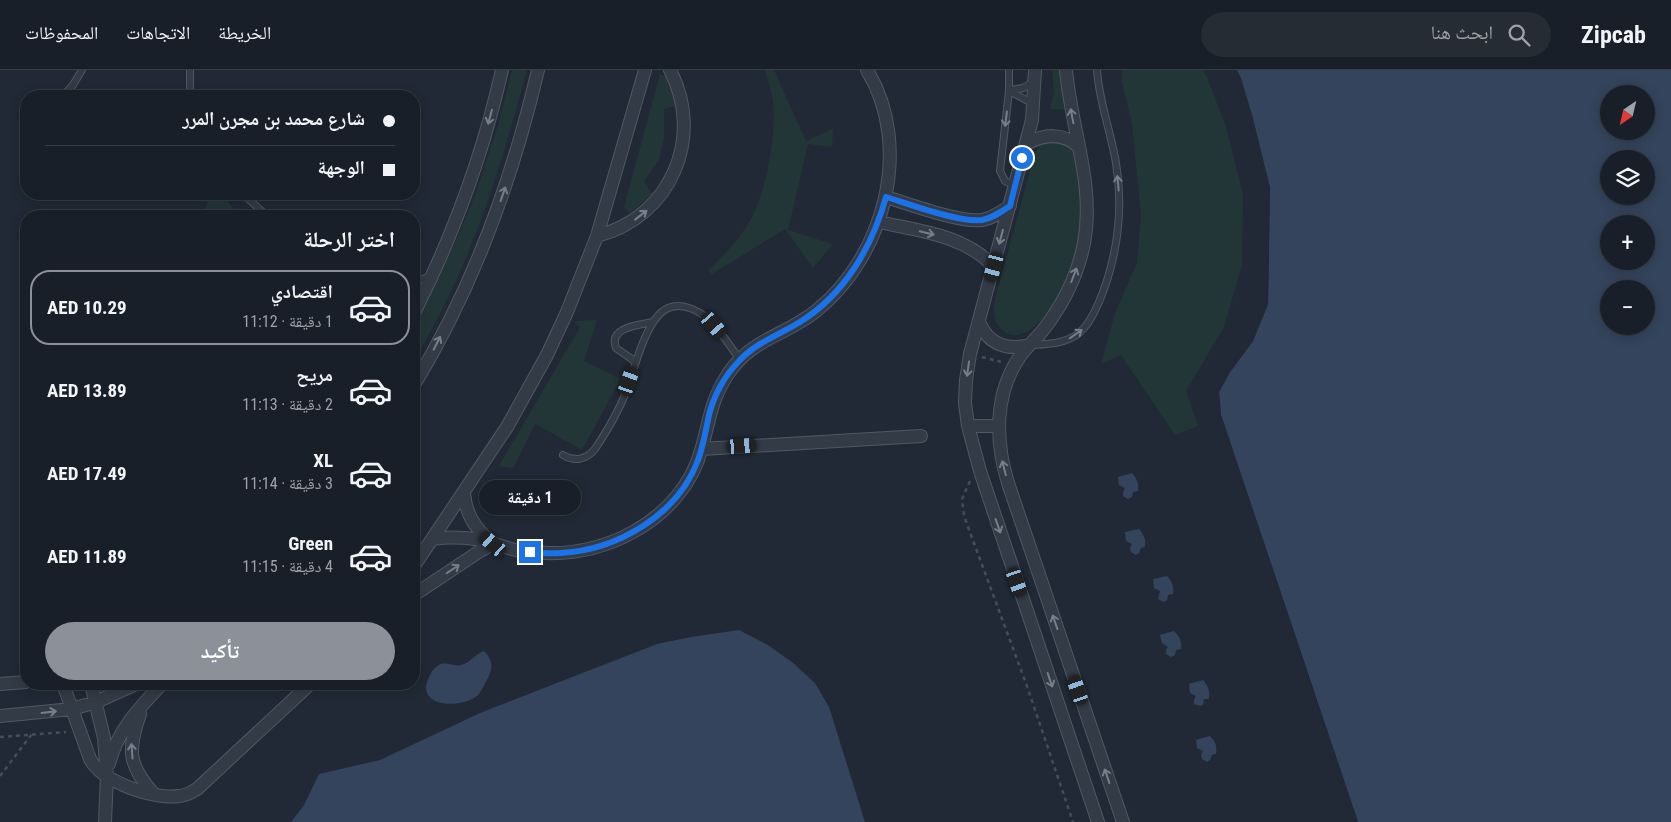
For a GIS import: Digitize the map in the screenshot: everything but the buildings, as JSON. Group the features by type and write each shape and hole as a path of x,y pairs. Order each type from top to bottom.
{"street":[{"path":"420,301 456,220 471,178 502,70"},
{"path":"420,374 472,275 489,232 519,145 538,70"},
{"path":"420,557 508,427 548,354 597,236 645,70"},
{"path":"597,236 618,229 640,216 661,195 674,171 682,144 683,116 678,89 670,70"},
{"path":"432,539 465,538 530,552 561,553 589,549 616,540 639,528 666,508 687,481 697,463 712,404 729,373 740,360 764,341 813,313 836,293 856,267 879,222 886,197 890,163 887,126 876,85 867,70"},
{"path":"1066,70 1069,100 1079,146 1088,204 1084,243 1076,271 1064,298 1048,323 1014,366 1004,391 999,426 1000,453 1008,483 1123,822"},
{"path":"1035,76 1032,120 970,354 965,403 968,426 980,471 1098,822"},
{"path":"1026,144 1041,137 1049,136 1065,138 1079,146"},
{"path":"886,197 955,217 974,220 993,217 1010,206"},
{"path":"879,222 960,242 979,252 994,267"},
{"path":"979,322 983,330 995,342 1012,348 1029,345"},
{"path":"968,426 999,426"},
{"path":"702,449 921,436"},
{"path":"464,493 465,504 473,524 493,544"},
{"path":"420,591 480,550 493,544"},
{"path":"0,684 20,682"},
{"path":"65,690 92,764 107,776 134,789 180,796 198,790 304,690"},
{"path":"93,690 104,738 107,776 105,822"},
{"path":"0,716 72,709 96,702 123,690"},
{"path":"107,776 119,736 143,703 156,690"},
{"path":"143,703 132,738 132,757 139,776 153,793"}],"lane":[{"path":"68,90 82,70"},
{"path":"189,90 190,70"},
{"path":"1009,70 1009,91 1000,172 1005,181 1015,186"},
{"path":"1029,345 1057,343 1079,333 1093,314 1110,272 1118,226 1119,184 1112,143 1100,95 1097,70"},
{"path":"1009,91 1023,88 1035,76"},
{"path":"1009,91 1034,104"},
{"path":"250,200 260,210"},
{"path":"420,280 432,277"},
{"path":"563,455 572,459 582,458 595,450 617,412 653,322 664,310 671,306 678,305 698,312 714,325 740,360"},
{"path":"636,362 616,348 616,334 623,330 653,322"}],"path":[{"path":"970,354 1014,366"},
{"path":"980,471 968,483 964,491 962,508 964,516 1028,688 1072,822"},
{"path":"0,736 67,732 79,728"},
{"path":"0,776 32,734"}],"shaded area":[{"path":"512,70 527,70 506,145 481,220 451,291 420,350 420,312 455,243 476,193 499,122"},
{"path":"765,70 774,70 806,141 833,129 832,147 808,144 788,230 833,244 813,268 785,229 712,274 708,271 726,253 747,226 762,192 770,159 774,125 772,96"},
{"path":"1052,70 1064,70 1072,110 1050,109 1054,92"},
{"path":"1122,70 1203,70 1226,127 1243,194 1242,265 1224,327 1186,391 1198,426 1175,435 1121,355 1101,364 1115,313 1137,263 1141,216 1132,123 1122,83"},
{"path":"660,74 671,78 677,105 664,109 664,136 659,160 644,181 652,194 630,213 624,207"},
{"path":"1051,136 1080,149 1086,213 1072,270 1063,290 1050,310 1033,328 1014,335 1005,332 996,323 994,303 1034,156 1041,144"},
{"path":"207,200 227,200 234,210 205,210"},
{"path":"597,320 584,361 621,379 582,450 535,424 513,468 499,466 580,327 574,321"}],"water":[{"path":"1237,70 1671,70 1671,822 1358,822 1221,415 1219,392 1230,372 1253,341 1268,304 1270,188 1252,115"},
{"path":"1132,473 1137,481 1138,491 1133,492 1132,497 1128,499 1123,496 1125,488 1119,485 1118,477"},
{"path":"1139,529 1144,537 1145,547 1141,548 1136,555 1131,552 1132,544 1126,541 1125,532"},
{"path":"1167,576 1172,584 1173,594 1168,595 1167,600 1164,602 1158,599 1160,591 1154,588 1153,579"},
{"path":"739,630 768,645 793,663 815,683 829,707 865,822 291,822 304,805 319,774 380,760 480,713 657,644"},
{"path":"1174,631 1180,639 1181,649 1176,650 1175,655 1171,657 1166,654 1168,647 1162,643 1160,635"},
{"path":"484,651 491,661 491,671 478,695 461,703 451,704 433,700 428,695 426,687 429,677 437,666 442,664 461,665"},
{"path":"1203,680 1208,688 1209,699 1204,699 1203,705 1200,706 1194,704 1196,696 1190,693 1189,684"},
{"path":"1210,736 1216,744 1216,754 1212,755 1207,762 1202,759 1203,751 1197,748 1196,740"}],"pier":[{"path":"1235,70 1237,70 1241,78 1252,115 1270,188 1268,304 1253,341 1230,372 1219,392 1221,415 1358,822 1356,822 1218,416 1216,391 1228,370 1251,339 1266,304 1267,189 1250,116"}],"route":[{"path":"530,552 561,553 580,551 598,546 633,532 666,508 684,487 697,463 712,404 729,373 752,348 775,334 801,322 836,293 856,267 865,251 879,222 886,197 965,220 983,220 993,217 1010,206 1022,158"}]}
